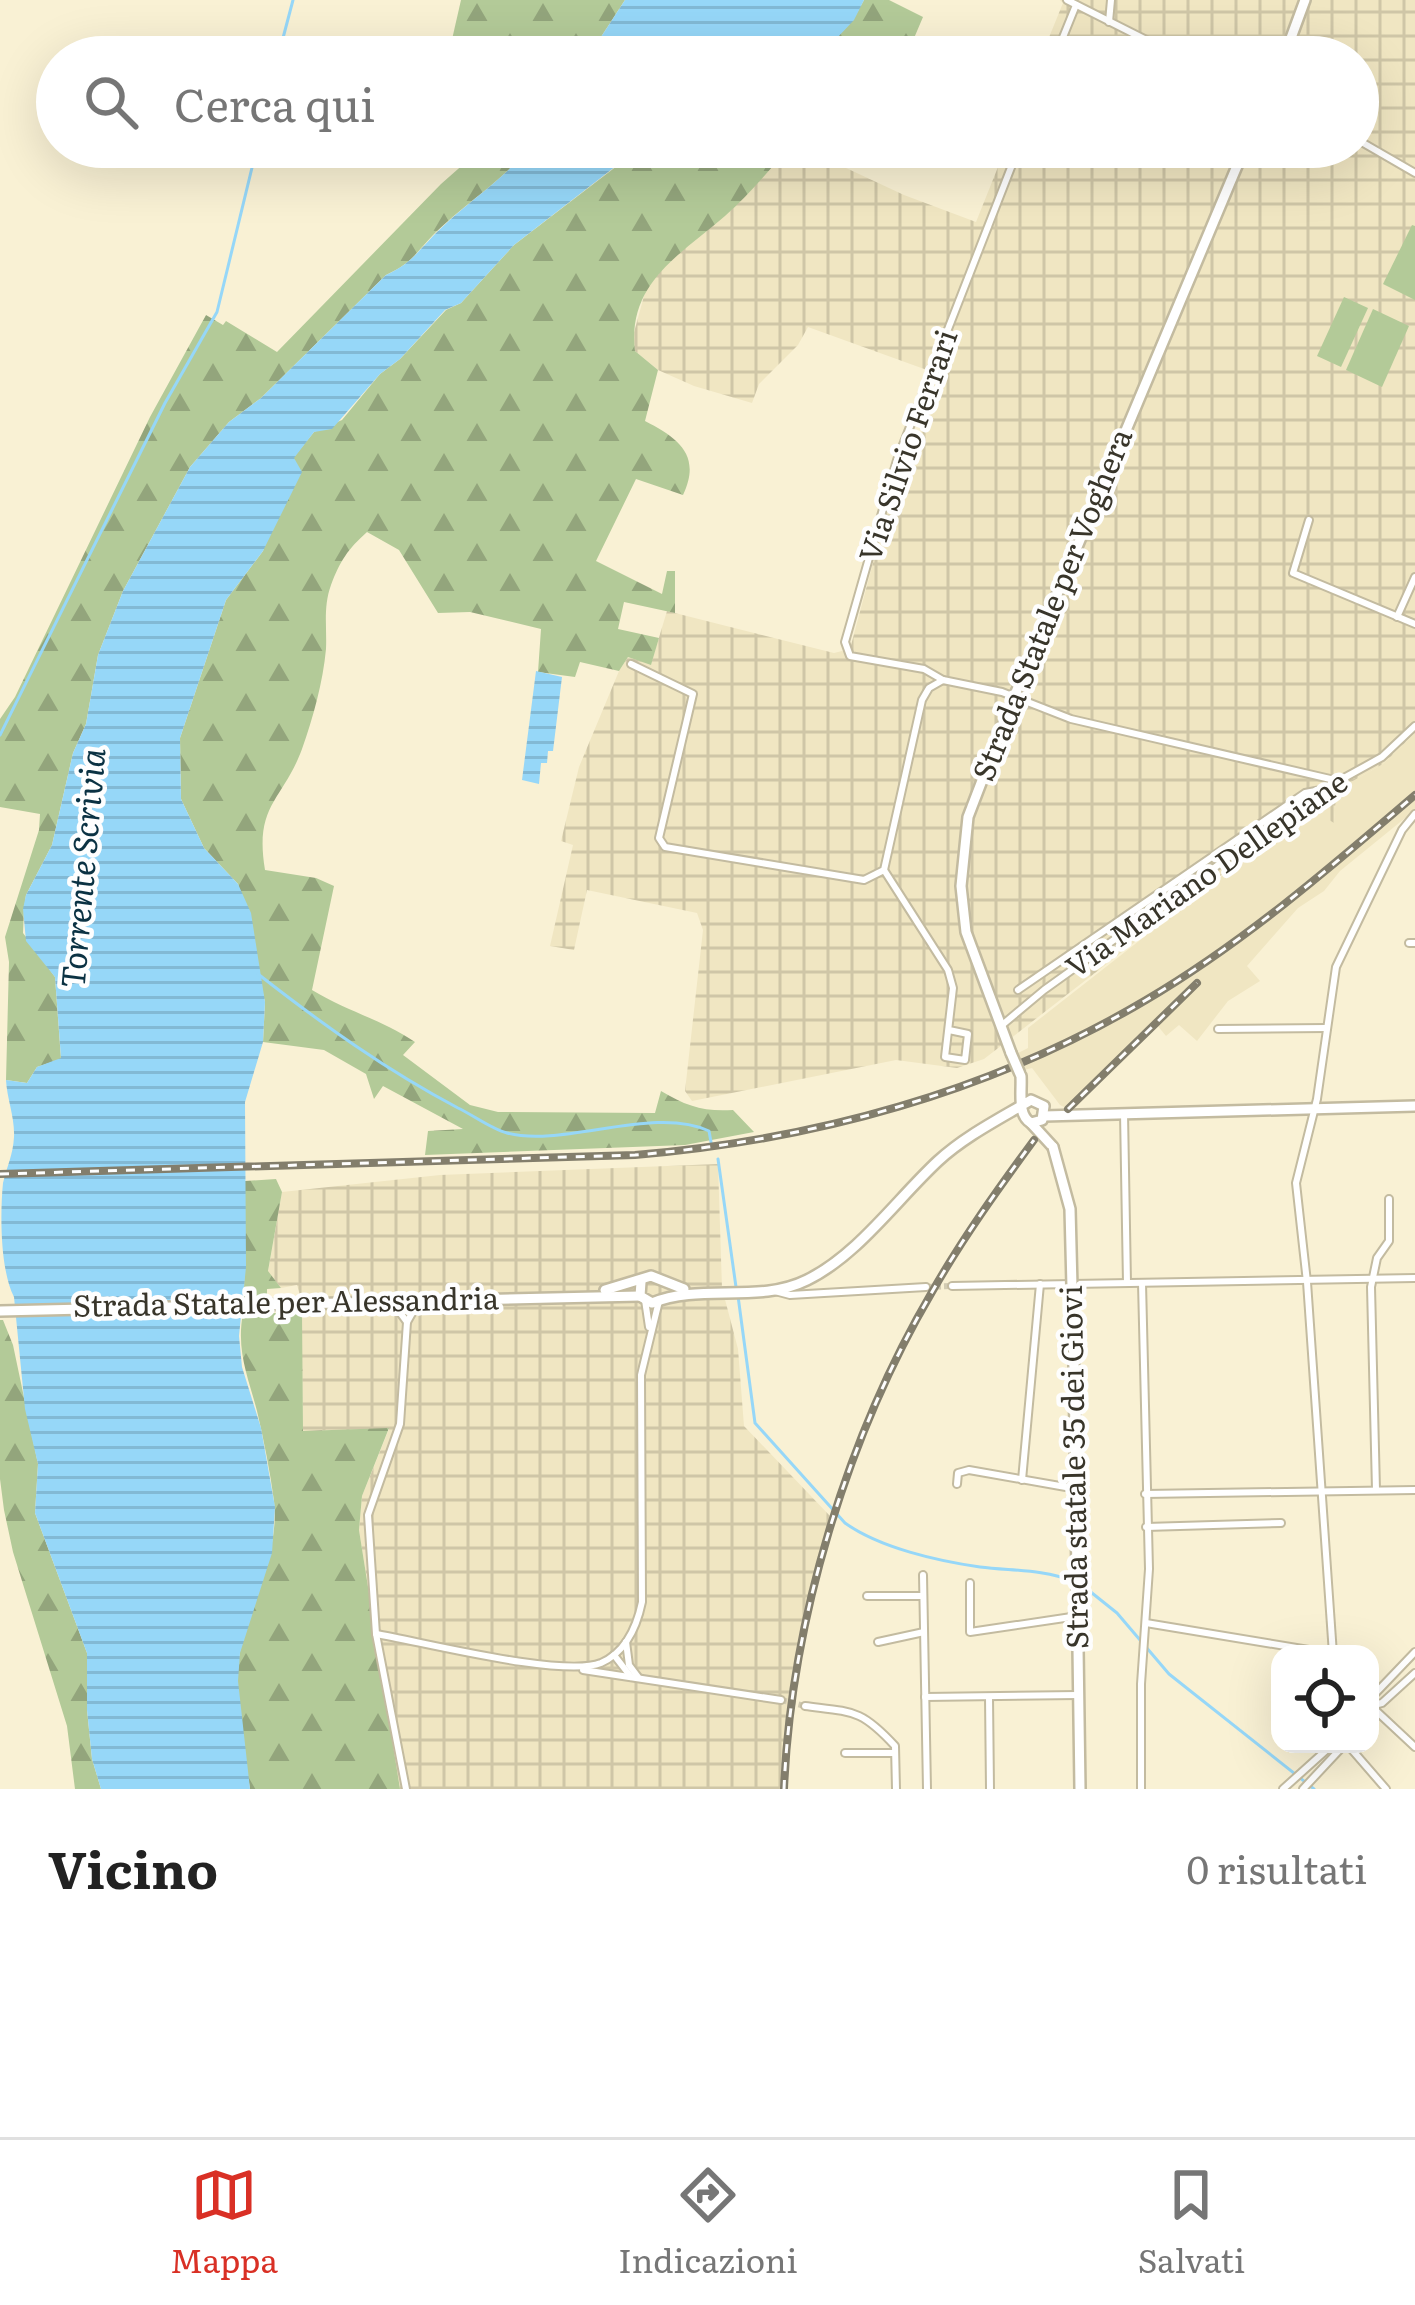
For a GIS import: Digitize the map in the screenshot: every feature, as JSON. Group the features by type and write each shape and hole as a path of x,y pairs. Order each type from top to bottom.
{"main road":[{"path":"1291,36 1305,0"},
{"name":"Strada Statale per Voghera","path":"1042,1110 1011,1053 966,932 961,886 972,806 1236,168"},
{"name":"Strada Statale per Voghera","path":"1021,1075 1022,1106 1028,1121"},
{"name":"Strada Statale per Alessandria","path":"0,1311 572,1296 661,1298 695,1292 772,1291 817,1275 844,1254 954,1147 1022,1106 1042,1110"},
{"path":"1042,1110 1074,1116 1415,1106"},
{"name":"Strada Statale per Alessandria","path":"996,1124 1028,1121 1042,1110"},
{"name":"Strada statale 35 dei Giovi","path":"1042,1110 1070,1209 1081,1789"},
{"name":"Strada statale 35 dei Giovi","path":"1028,1121 1053,1147"},
{"name":"Strada Statale per Alessandria","path":"572,1296 651,1276 695,1292"},
{"path":"641,1282 642,1298"},
{"path":"661,1298 663,1283"}],"street":[{"path":"1067,0 1137,36"},
{"path":"1108,22 1111,0"},
{"path":"1063,36 1076,5"},
{"path":"1379,152 1415,173"},
{"name":"Via Silvio Ferrari","path":"943,680 923,669 850,656 845,642 897,460 1011,168"},
{"path":"1309,520 1293,573 1415,624"},
{"path":"1397,617 1415,577"},
{"path":"631,664 693,694 659,838 665,847 864,880 884,870"},
{"path":"949,1030 968,1034 965,1060 945,1058 953,988 948,970 884,870 922,700 929,688 943,680 974,684 1071,719 1339,781"},
{"name":"Via Mariano Dellepiane","path":"1000,1027 1044,990 1324,790 1382,757 1415,726"},
{"path":"1018,991 1305,793 1324,790"},
{"path":"1332,1645 1297,1183 1336,967 1402,830 1415,814"},
{"path":"1218,1029 1327,1028"},
{"path":"1124,1113 1127,1283"},
{"path":"1376,1490 1372,1280 1377,1258 1389,1241 1389,1199"},
{"path":"817,1275 822,1287 832,1292"},
{"path":"952,1286 1415,1278"},
{"path":"1141,1789 1146,1623 1142,1283"},
{"path":"1022,1480 1040,1284"},
{"path":"772,1291 790,1295 926,1287"},
{"path":"642,1298 649,1336"},
{"path":"566,1668 596,1665 614,1655 626,1642 642,1602 641,1375 661,1298"},
{"path":"406,1789 376,1634 368,1515 400,1424 407,1322 419,1301"},
{"path":"392,1302 407,1322"},
{"path":"957,1484 958,1473 969,1470 1077,1490"},
{"path":"1145,1494 1415,1490"},
{"path":"1146,1527 1281,1523"},
{"path":"923,1575 927,1789"},
{"path":"970,1582 970,1632 1078,1616"},
{"path":"867,1597 923,1597"},
{"path":"1146,1623 1279,1645"},
{"path":"878,1642 924,1631"},
{"path":"376,1634 781,1700"},
{"path":"626,1642 629,1665 640,1680"},
{"path":"1379,1693 1415,1652"},
{"path":"614,1655 625,1673 640,1680"},
{"path":"1379,1702 1414,1674"},
{"path":"926,1697 1079,1695"},
{"path":"989,1696 990,1789"},
{"path":"805,1706 862,1715 895,1746 896,1789"},
{"path":"1379,1712 1415,1747"},
{"path":"845,1753 895,1753"},
{"path":"1285,1786 1322,1753"},
{"path":"1303,1789 1338,1753"},
{"path":"1354,1753 1386,1789"}],"shaded area":[{"path":"1060,0 1415,0 1415,733 1383,764 1344,786 1336,797 1334,823 1326,818 1327,793 984,1059 957,1068 896,1060 692,1101 685,1091 703,930 697,913 587,890 574,950 550,946 573,845 561,841 579,767 619,671 628,657 651,664 667,611 834,653 850,649 897,473 921,433 938,374 808,327 798,345 759,384 752,403 694,386 658,370 635,351 633,336 647,285 770,168 846,168 976,222 998,168 1379,168 1379,36 1050,36 1063,3"},
{"path":"1415,733 1415,810 1340,871 1324,891 1298,908 1247,966 1260,981 1228,1001 1197,1041 1179,1025 1166,1036 1157,1025 1072,1111 1060,1105 1032,1068 1024,1070 1016,1054 1028,1048 1028,1028 1328,793 1334,822 1336,796 1344,786 1383,764"},
{"path":"718,1164 722,1288 738,1349 744,1426 830,1516 793,1667 780,1789 400,1789 359,1530 362,1496 389,1429 303,1431 301,1299 297,1285 281,1288 268,1272 282,1192 440,1175"}],"green space":[{"path":"461,0 625,0 602,36 453,36"},
{"path":"864,0 889,0 923,17 915,36 838,36"},
{"path":"459,168 510,168 409,261 386,275 261,398 229,422 190,467 123,591 98,655 86,724 73,753 52,845 26,895 24,909 23,933 55,977 61,1059 37,1067 27,1083 6,1080 9,962 5,937 40,814 0,807 0,719 206,315 223,325 226,321 277,352"},
{"path":"614,168 771,168 734,208 660,273 639,307 635,351 658,370 645,421 684,449 688,481 683,495 636,479 596,561 662,594 667,571 675,571 675,613 624,602 618,629 659,638 651,665 628,657 619,671 580,662 575,677 538,672 541,629 470,612 438,613 399,550 367,532 345,556 331,585 317,700 295,766 267,816 265,870 316,878 334,886 312,990 415,1042 403,1055 470,1105 498,1112 655,1113 661,1091 696,1107 733,1110 754,1132 685,1145 425,1155 428,1131 463,1129 383,1086 374,1099 366,1074 324,1050 263,1042 265,1002 238,884 204,848 181,799 180,738 226,600 263,551 293,458 314,432 342,420 380,374 446,310 461,303 514,245"},
{"path":"1415,226 1415,300 1383,284"},
{"path":"1344,297 1368,308 1341,367 1317,356"},
{"path":"1373,309 1409,326 1382,387 1346,370"},
{"path":"276,1179 282,1192 268,1271 281,1288 267,1289 267,1299 244,1299 245,1181"},
{"path":"243,1313 302,1313 303,1431 389,1428 362,1496 359,1530 400,1789 250,1789 238,1668 275,1521 267,1456 242,1351"},
{"path":"0,1320 13,1345 38,1464 35,1513 87,1653 92,1759 101,1789 75,1789 67,1726 13,1552 0,1479"}],"water":[{"path":"625,0 864,0 839,36 602,36"},
{"name":"Torrente Scrivia","path":"613,168 514,245 461,303 445,310 380,374 332,429 314,432 294,458 302,472 263,551 226,600 180,738 181,799 204,848 238,884 251,913 265,1002 263,1042 245,1102 246,1267 239,1336 275,1507 272,1553 240,1653 238,1681 250,1789 101,1789 92,1759 87,1653 35,1513 38,1464 25,1409 14,1297 2,1241 3,1183 14,1137 6,1080 27,1083 37,1067 61,1058 55,977 26,941 26,895 52,845 73,753 86,724 98,655 123,591 190,467 229,422 261,398 386,275 408,261 508,170"},
{"path":"536,671 562,677 553,751 548,751 547,763 541,763 539,784 522,780"}],"waterway":[{"path":"284,36 293,0"},
{"path":"0,735 165,403 217,312 252,168"},
{"path":"258,974 380,1062 501,1131 554,1135 662,1122 709,1131 711,1142"},
{"path":"718,1159 736,1287"},
{"path":"738,1296 755,1423 845,1523 875,1540 928,1557 1073,1581"},
{"path":"1082,1585 1117,1613 1169,1674 1314,1789"}],"tunnel":[{"path":"926,1287 952,1286"},
{"path":"781,1700 805,1706"}],"railway":[{"path":"0,1174 635,1155 834,1124 963,1086 1026,1061 1146,1000 1251,929 1415,795"},
{"path":"1068,1109 1197,983"},
{"path":"784,1789 789,1725 811,1596 850,1469 874,1407 932,1292 1034,1140"}]}
